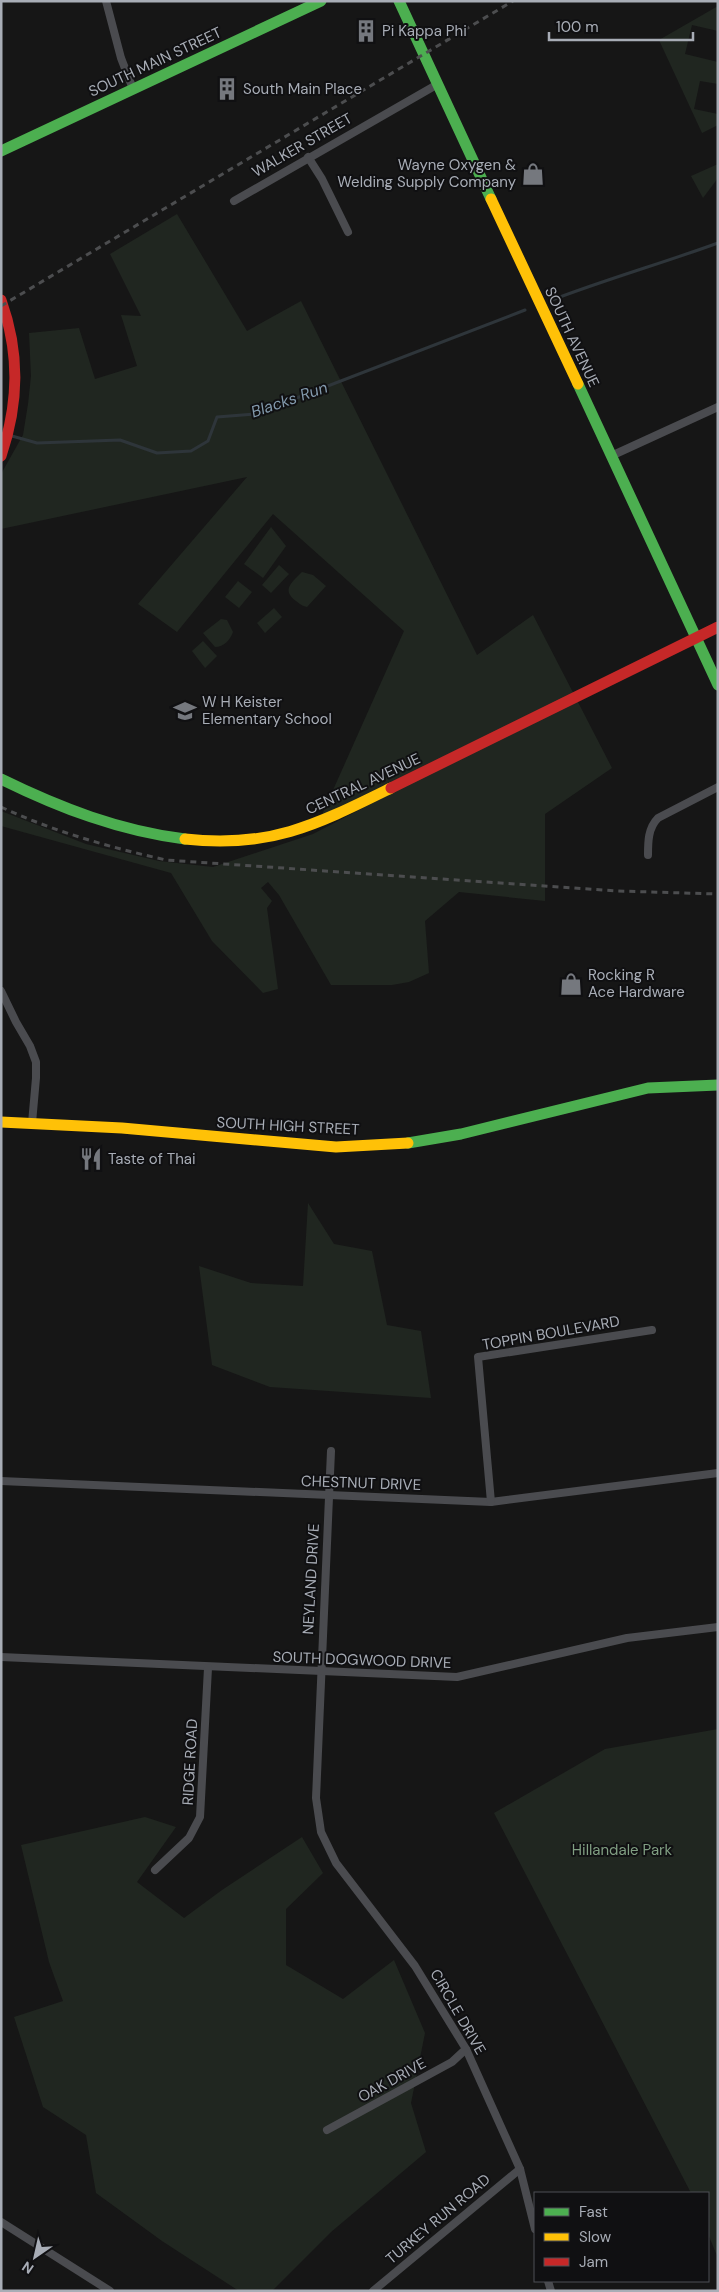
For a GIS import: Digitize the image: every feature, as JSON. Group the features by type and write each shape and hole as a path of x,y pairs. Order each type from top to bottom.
{"street":[{"path":"106,1 121,58 133,89"},
{"name":"SOUTH MAIN STREET","path":"1,150 133,89 302,5 321,1"},
{"name":"SOUTH AVENUE","path":"399,1 718,685"},
{"name":"WALKER STREET","path":"234,201 438,84"},
{"path":"308,157 322,179 348,232"},
{"path":"1,300 10,329 17,381 17,398 3,451"},
{"path":"611,456 718,407"},
{"name":"CENTRAL AVENUE","path":"1,779 70,811 119,826 204,840 238,841 267,838 321,822 718,627"},
{"path":"648,855 648,840 652,825 658,818 718,787"},
{"path":"1,991 30,1046 36,1062 32,1124"},
{"name":"SOUTH HIGH STREET","path":"1,1122 122,1128 336,1147 400,1144 461,1134 648,1088 718,1085"},
{"name":"TOPPIN BOULEVARD","path":"491,1502 478,1357 652,1330"},
{"name":"NEYLAND DRIVE","path":"320,1829 316,1798 331,1451"},
{"name":"CHESTNUT DRIVE","path":"1,1481 491,1502 718,1473"},
{"name":"SOUTH DOGWOOD DRIVE","path":"1,1657 457,1678 627,1638 718,1627"},
{"name":"RIDGE ROAD","path":"155,1870 190,1838 200,1817 208,1668"},
{"name":"CIRCLE DRIVE","path":"320,1829 336,1863 415,1966 466,2049 520,2169 534,2225"},
{"name":"OAK DRIVE","path":"327,2130 452,2062 466,2049"},
{"name":"TURKEY RUN ROAD","path":"373,2291 520,2169"},
{"path":"1,2222 110,2291"}],"green space":[{"path":"718,6 718,31 692,25 685,54 718,62 718,84 700,81 694,109 718,114 718,125 702,133 659,40"},
{"path":"718,164 718,178 703,198 691,176"},
{"path":"177,214 247,331 301,301 477,655 533,615 612,768 545,814 545,901 459,892 425,921 429,973 409,982 392,985 331,985 279,895 268,882 261,888 272,901 267,908 278,989 263,993 212,941 171,873 1,826 1,811 86,844 159,861 213,867 313,834 547,712 321,817 404,631 273,514 177,632 138,604 247,477 1,529 1,474 23,435 28,404 31,376 29,333 79,328 95,379 137,366 121,315 141,316 110,254"},
{"path":"271,527 286,546 263,578 244,564"},
{"path":"279,565 289,574 271,593 262,585"},
{"path":"302,572 313,575 326,586 307,607 301,605 289,593 290,586"},
{"path":"238,581 252,592 239,608 225,597"},
{"path":"274,608 282,617 265,633 257,623"},
{"path":"221,619 227,620 233,632 226,642 221,646 215,647 203,633"},
{"path":"203,641 217,656 205,668 192,651"},
{"path":"308,1203 334,1244 372,1251 387,1325 421,1331 431,1398 270,1387 212,1365 199,1266 251,1283 303,1286"},
{"name":"Hillandale Park","path":"718,1729 718,2258 709,2236 709,2192 690,2192 494,1813 605,1749"},
{"path":"145,1817 176,1827 137,1882 184,1918 222,1890 302,1837 323,1873 286,1909 286,1965 343,1999 394,1960 425,2033 411,2103 426,2152 331,2232 272,2291 239,2291 162,2241 96,2193 86,2135 43,2107 14,2017 63,2001 49,1962 21,1845"}],"waterway":[{"name":"Blacks Run","path":"552,300 718,243"},
{"name":"Blacks Run","path":"12,436 37,443 120,440 157,453 191,451 208,441 217,417 255,414 525,310"}],"railway":[{"path":"1,306 513,1"},
{"path":"1,807 82,838 166,860 617,891 718,894"}],"traffic: fast":[{"path":"1,151 321,1"},
{"path":"399,1 491,199"},
{"path":"578,384 718,685"},
{"path":"1,779 68,809 91,817 137,830 185,839"},
{"path":"408,1143 461,1134 648,1088 718,1085"}],"traffic: slow":[{"path":"491,199 578,384"},
{"path":"185,839 215,841 268,837 316,823 391,788"},
{"path":"1,1122 122,1128 336,1147 408,1143"}],"traffic: jam":[{"path":"1,300 12,339 15,378 11,417 1,456"},
{"path":"391,788 718,627"}],"place":[{"name":"Pi Kappa Phi","path":"366,31"},
{"name":"South Main Place","path":"227,89"},
{"name":"Wayne Oxygen & Welding Supply Company","path":"533,174"},
{"name":"W H Keister Elementary School","path":"185,711"},
{"name":"Rocking R Ace Hardware","path":"571,984"},
{"name":"Taste of Thai","path":"91,1159"}]}
